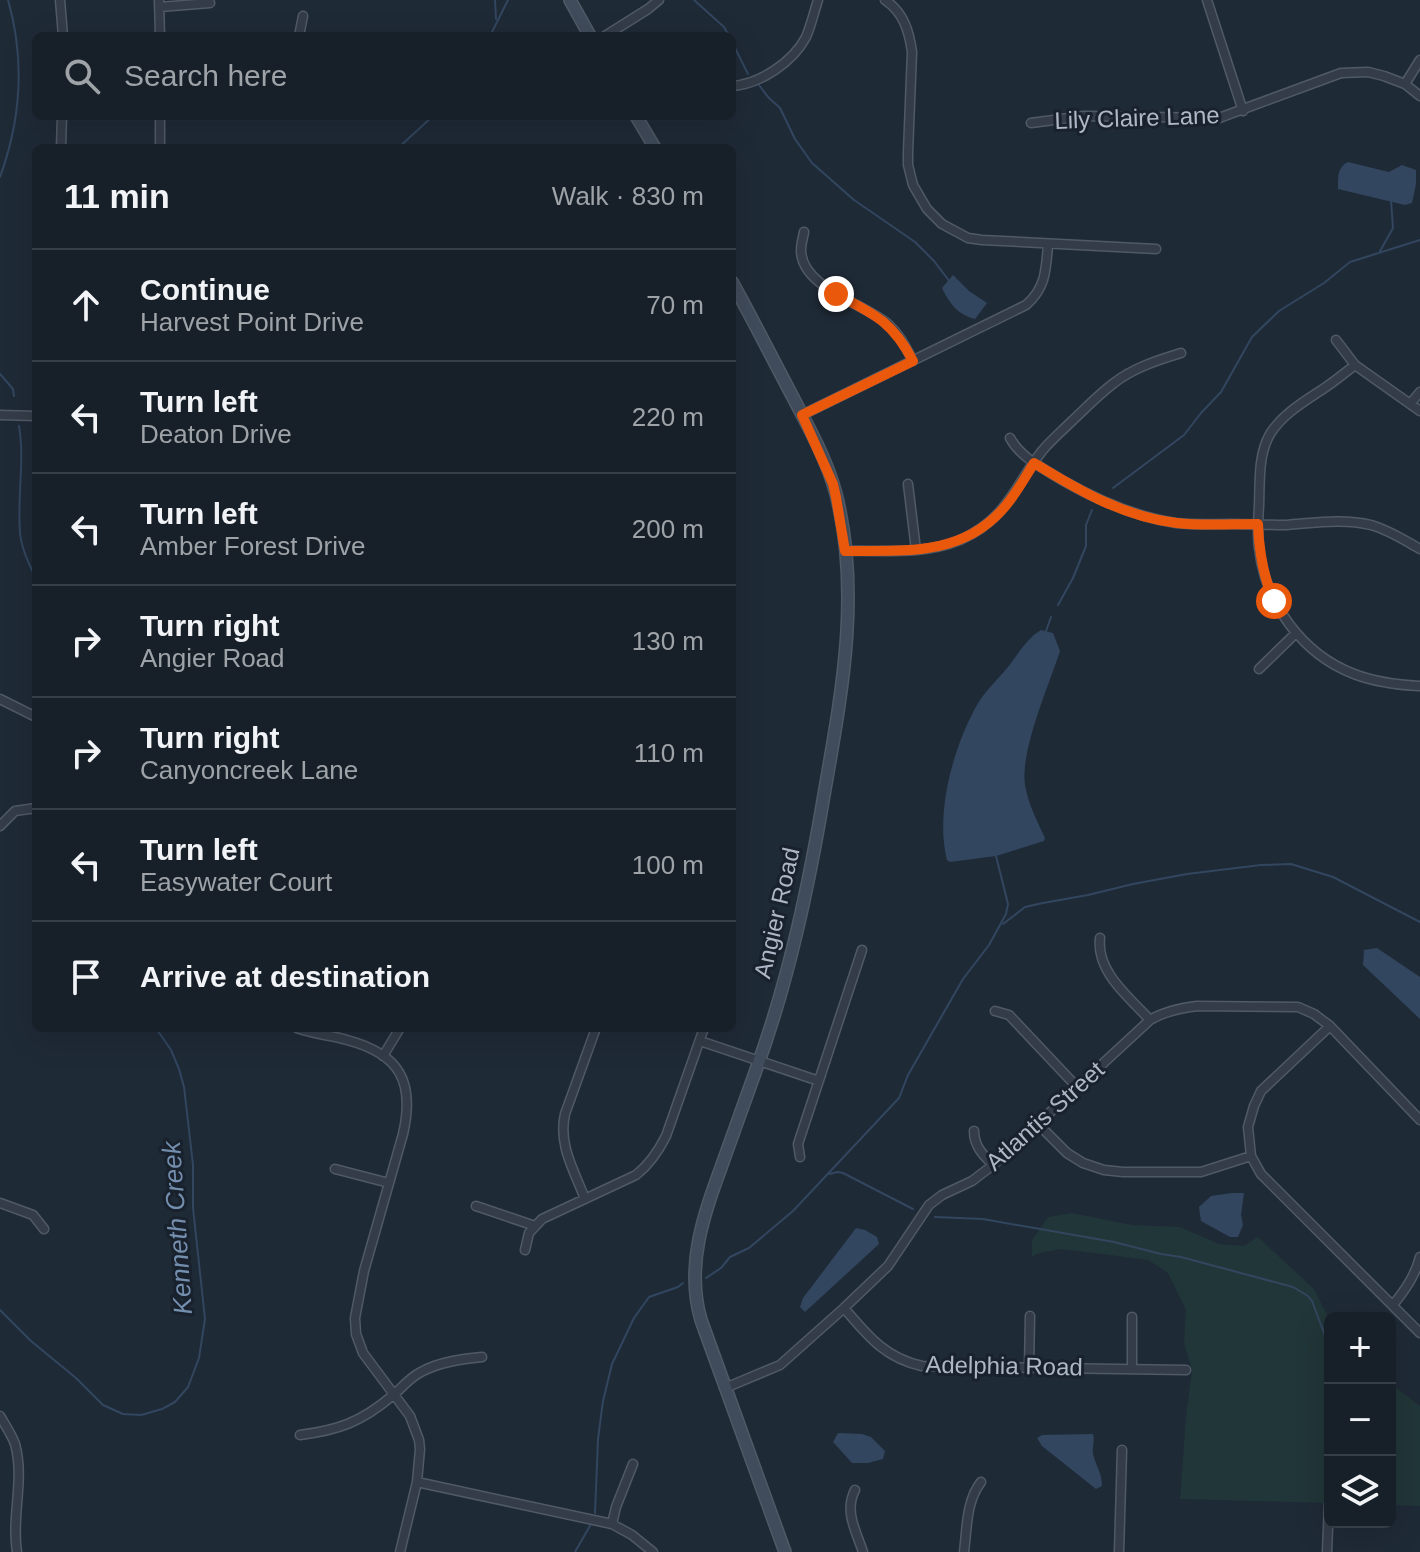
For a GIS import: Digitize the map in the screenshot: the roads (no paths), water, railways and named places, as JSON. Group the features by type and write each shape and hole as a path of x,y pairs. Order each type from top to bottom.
{"street":[{"path":"60,0 63,32"},
{"path":"570,0 588,32"},
{"path":"611,32 659,0"},
{"path":"736,86 761,77 795,53 808,33 818,0"},
{"path":"885,0 900,13 910,39 908,165 913,185 933,217 968,238 1156,249"},
{"path":"1207,0 1243,111"},
{"path":"160,32 159,4 210,3"},
{"path":"300,32 303,16"},
{"path":"1405,84 1420,60"},
{"name":"Lily Claire Lane","path":"1031,123 1084,116 1219,118 1341,73 1368,72 1384,76 1405,84 1420,96"},
{"path":"61,144 62,120"},
{"path":"160,120 160,144"},
{"path":"638,120 653,144"},
{"path":"804,232 802,256 813,275 836,294 889,325 913,361"},
{"path":"802,415 1019,309 1033,299 1046,277 1048,244"},
{"name":"Angier Road","path":"736,290 802,415 833,484 845,551 849,608 833,745 797,935 759,1061 709,1199 695,1257 699,1313 785,1552"},
{"path":"1336,340 1355,365 1420,411"},
{"path":"845,551 927,549 952,543 979,530 1010,501 1050,442 1113,383 1161,359 1181,353"},
{"path":"1355,365 1282,419 1269,436 1260,468 1259,548 1265,577 1278,608 1309,646 1329,662 1355,675 1420,686"},
{"path":"1410,404 1420,392"},
{"path":"0,415 32,416"},
{"path":"1010,438 1016,448 1034,463 1096,499 1146,516 1178,523 1367,524 1420,549"},
{"path":"908,484 916,550"},
{"path":"1259,669 1296,633"},
{"path":"0,699 32,715"},
{"path":"0,826 15,811 32,809"},
{"path":"1100,938 1102,962 1150,1020"},
{"path":"800,1157 798,1144 862,950"},
{"name":"Atlantis Street","path":"725,1388 780,1365 888,1266 929,1205 972,1181 993,1165 1150,1020 1169,1011 1197,1006 1298,1007 1330,1026 1420,1120"},
{"path":"995,1011 1009,1015 1077,1087"},
{"path":"1330,1026 1261,1091 1248,1127 1251,1156 1261,1174 1420,1333"},
{"path":"313,1032 358,1043 383,1056 395,1066 408,1093 407,1115 364,1271 355,1318 356,1334 363,1353 410,1416 419,1440 417,1482 400,1552"},
{"path":"383,1056 398,1032"},
{"path":"585,1199 563,1142 562,1127 595,1032"},
{"path":"525,1250 529,1233 542,1219 636,1175 648,1165 666,1136 703,1032"},
{"path":"700,1041 819,1081"},
{"path":"1037,1123 1067,1153 1083,1163 1104,1170 1201,1172 1251,1156"},
{"path":"974,1131 977,1147 993,1165"},
{"path":"335,1169 389,1183"},
{"path":"0,1203 33,1215 44,1229"},
{"path":"476,1206 535,1226"},
{"path":"1393,1305 1406,1289 1420,1257"},
{"name":"Adelphia Road","path":"844,1308 884,1351 908,1363 941,1367 1186,1370"},
{"path":"1029,1368 1030,1316"},
{"path":"1132,1317 1132,1369"},
{"path":"300,1435 349,1425 376,1409 414,1376 432,1367 482,1357"},
{"path":"0,1416 14,1442 18,1463 17,1552"},
{"path":"1119,1552 1122,1450"},
{"path":"612,1524 633,1464"},
{"path":"417,1482 612,1524 653,1552"},
{"path":"964,1552 971,1502 981,1482"},
{"path":"855,1490 850,1513 863,1552"},
{"path":"1327,1552 1328,1528"}],"water":[{"path":"1348,162 1389,172 1402,165 1416,170 1412,203 1405,205 1338,189 1340,170"},
{"path":"953,275 987,303 975,319 959,311 942,288"},
{"path":"1041,630 1053,633 1060,651 1031,737 1025,771 1026,792 1044,841 996,856 950,862 947,860 943,822 948,781 960,740 984,695 1027,642"},
{"path":"1377,948 1420,977 1420,1019 1363,965 1364,950"},
{"path":"1244,1193 1243,1225 1238,1237 1230,1237 1201,1221 1199,1207 1211,1196"},
{"path":"856,1228 877,1237 879,1244 805,1312 800,1307 803,1298"},
{"path":"838,1433 871,1437 885,1451 883,1459 852,1463 833,1442"},
{"path":"1093,1434 1093,1454 1102,1486 1096,1489 1042,1446 1037,1438 1042,1435"}],"waterway":[{"path":"0,177 12,133 18,89 17,44 8,0"},
{"path":"495,0 496,19"},
{"name":"Kenneth Creek","path":"492,32 508,0"},
{"path":"694,0 727,32"},
{"path":"736,50 748,74"},
{"path":"759,85 780,108 795,139 812,163 854,200 915,242 950,282"},
{"name":"Kenneth Creek","path":"402,144 429,120"},
{"path":"1379,253 1393,228 1391,200"},
{"path":"1113,488 1184,435 1221,392 1252,337 1279,311 1324,283 1350,262 1420,240"},
{"path":"0,374 13,389 14,396"},
{"path":"19,426 20,532 32,569"},
{"path":"1058,605 1086,546 1086,525 1092,510"},
{"path":"1046,631 1051,617"},
{"path":"706,1278 730,1257 749,1248 793,1211 899,1098 908,1075 963,979 989,945 1006,914 1008,904 996,856"},
{"path":"1003,924 1025,907 1133,884 1187,874 1291,864 1333,877 1420,922"},
{"name":"Kenneth Creek","path":"0,1310 103,1405 123,1414 141,1415 162,1409 175,1402 188,1387 199,1358 205,1319 193,1208 193,1165 184,1087 171,1050 159,1032"},
{"path":"830,1174 843,1173 913,1209"},
{"path":"935,1217 983,1219 1114,1242 1293,1287 1312,1301 1324,1333"},
{"path":"595,1513 598,1439 612,1364 634,1318 649,1297 683,1283"},
{"path":"575,1552 591,1524"}]}
